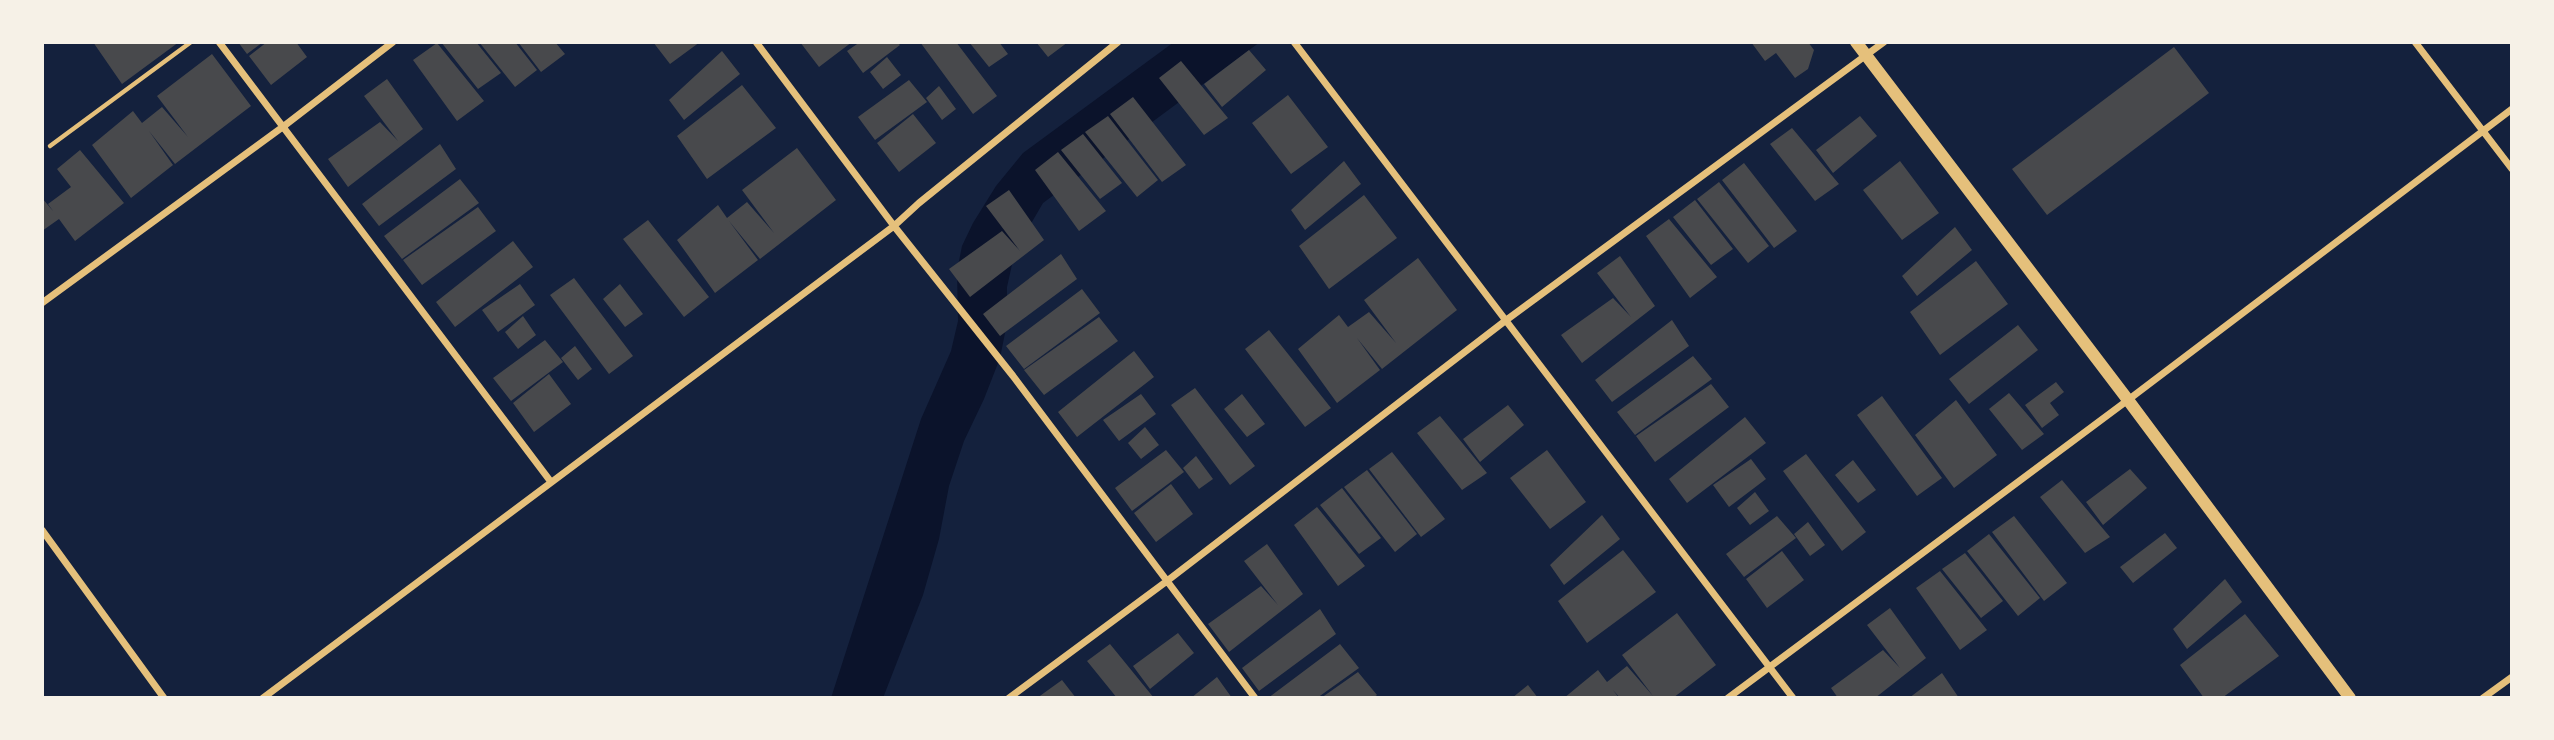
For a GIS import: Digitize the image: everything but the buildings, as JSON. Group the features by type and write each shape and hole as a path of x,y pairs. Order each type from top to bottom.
{"street":[{"path":"219,42 551,482"},
{"path":"42,303 284,126 393,42"},
{"path":"756,42 894,226 1013,376 1255,698"},
{"path":"263,698 894,226 1118,42"},
{"path":"1294,42 1793,698"},
{"path":"1856,42 2350,698"},
{"path":"1009,698 1167,581 1505,320 1884,42"},
{"path":"2415,42 2512,169"},
{"path":"1728,698 2128,400 2512,108"},
{"path":"42,530 164,698"},
{"path":"2483,698 2512,677"}],"lane":[{"path":"50,146 191,42"}],"water":[{"path":"1174,42 1260,42 1043,203 1015,251 1007,287 1007,323 1000,358 964,441 949,486 939,539 923,595 883,698 831,698 921,419 951,351 958,321 957,271 962,246 973,223 996,186 1023,153"}]}
